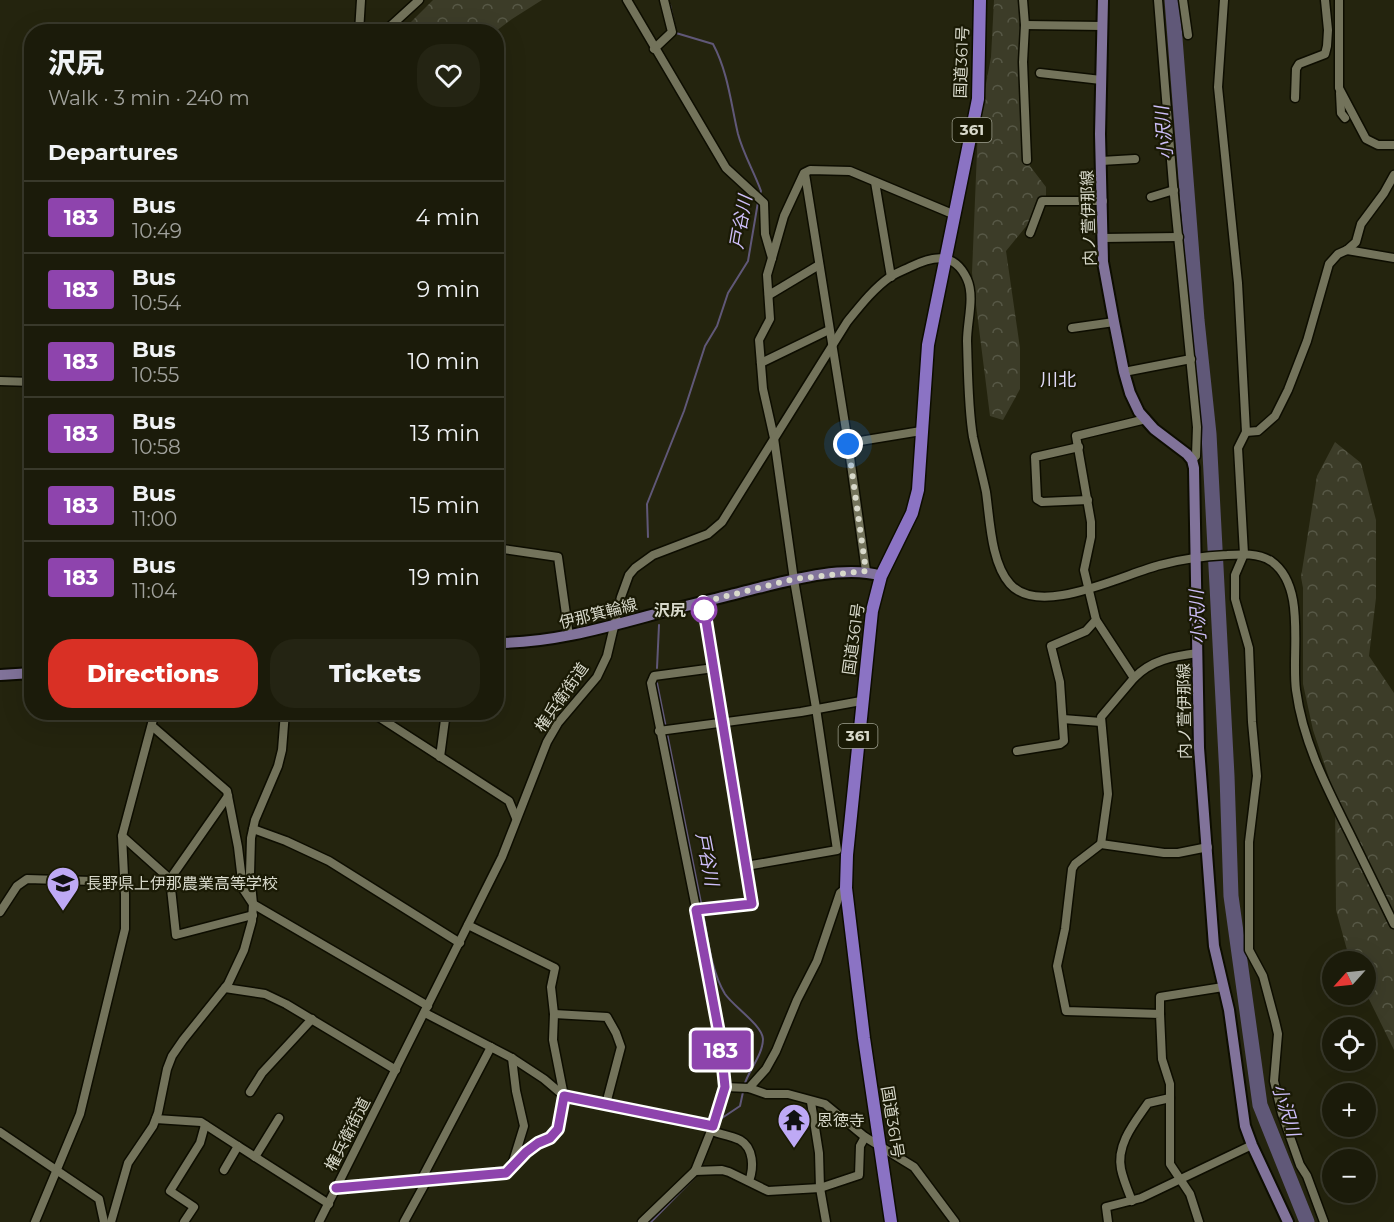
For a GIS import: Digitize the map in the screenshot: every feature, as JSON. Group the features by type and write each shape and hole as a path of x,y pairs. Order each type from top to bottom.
{"highway":[{"name":"国道361号","path":"891,1222 864,1038 842,852 872,611 881,576 912,513 918,490 928,345 978,99 980,0"}],"main road":[{"name":"内ノ萱伊那線","path":"1103,0 1101,80 1103,262 1130,393 1139,412 1192,460 1194,468 1199,557 1199,748 1214,946 1229,1010 1241,1107 1252,1145 1288,1222"},
{"name":"伊那箕輪線","path":"504,643 526,643 615,626 794,579 866,571 881,576"},
{"path":"0,675 24,674"}],"street":[{"path":"360,24 361,0"},
{"path":"393,24 419,0"},
{"path":"627,0 726,168 760,198 766,213 765,234 772,258"},
{"path":"654,49 672,32 664,0"},
{"path":"1023,0 1023,62 1028,160"},
{"path":"1158,0 1197,427 1196,456 1192,460"},
{"path":"1183,0 1188,35"},
{"path":"1224,0 1218,87 1238,283 1246,432 1238,448 1244,554 1235,575 1235,599 1249,648 1257,776 1249,842 1249,950 1263,976 1278,1034 1274,1081 1282,1114 1324,1222"},
{"path":"1295,98 1296,69 1299,64 1325,54 1328,46 1325,0"},
{"path":"1339,0 1339,88 1341,112 1345,118"},
{"path":"1024,25 1102,26"},
{"path":"1040,73 1101,80"},
{"path":"1339,88 1366,139 1378,144 1394,145"},
{"path":"1101,161 1135,159"},
{"path":"746,866 842,852 794,579 774,438 763,389 759,340 770,319 767,275 784,216 804,173 810,170 850,171 955,215"},
{"path":"804,173 866,571"},
{"path":"1246,432 1258,431 1275,416 1307,341 1329,264 1338,254 1356,242 1361,224 1394,175"},
{"path":"875,182 891,277"},
{"path":"1151,197 1174,190"},
{"path":"1030,233 1042,201 1103,201"},
{"path":"1103,238 1179,237"},
{"path":"1347,250 1394,258"},
{"name":"権兵衛街道","path":"319,1222 502,857 547,742 558,723 597,677 607,656 628,575 653,555 708,534 722,522 847,322 862,303 891,277 920,262 934,258 947,258"},
{"path":"947,258 961,268 968,282 970,296 967,339 973,435 984,482 997,560 1002,572 1013,587 1029,596 1055,596 1090,588 1160,565 1199,557 1244,554 1262,556 1275,564 1285,575 1293,597 1294,680 1305,736 1317,767 1394,924"},
{"path":"769,294 819,264"},
{"path":"1072,328 1114,321"},
{"path":"761,363 829,330"},
{"path":"1124,372 1191,359"},
{"path":"0,381 24,382"},
{"path":"1134,678 1095,620 1090,588 1084,570 1091,537 1088,500 1076,436 1113,429 1146,419"},
{"path":"848,444 921,431"},
{"path":"1079,447 1035,457 1037,499 1042,502 1088,500"},
{"path":"504,549 558,557 568,636"},
{"path":"700,910 752,904 703,602"},
{"path":"1017,751 1060,744 1065,738 1060,682 1052,646 1086,631 1095,620"},
{"path":"1160,1014 1066,1011 1057,966 1065,929 1072,869 1075,864 1101,844 1108,794 1101,722 1103,712 1140,671 1162,660 1198,653"},
{"path":"642,1222 695,1171 712,1129 725,1087 720,1038 700,910 664,730 651,683 654,676 714,668"},
{"path":"664,730 801,712 861,701"},
{"path":"1064,719 1101,722"},
{"path":"35,1222 80,1114 125,929 122,836 153,720"},
{"path":"111,1222 128,1163 156,1119 172,1056 225,988 244,950 253,915 250,874 251,838 278,766 284,720"},
{"path":"383,720 508,801 516,818"},
{"path":"440,757 445,720"},
{"path":"152,726 227,791 238,847 243,889 253,904 426,1009 512,1058 544,1079 564,1096 712,1129 739,1140 745,1144 753,1160 752,1174 748,1181"},
{"path":"228,796 170,879 176,935 253,915"},
{"path":"253,829 286,840 329,861 460,943"},
{"path":"122,836 170,879"},
{"path":"1101,844 1164,853 1178,853 1208,847"},
{"path":"0,912 17,886 27,879 125,882"},
{"path":"749,1088 766,1069 776,1050 797,1000 817,961 840,893 846,888"},
{"path":"336,1188 506,1173 526,1152 550,1138 558,1129 564,1096 553,1040 554,1014 551,987 555,968 468,925"},
{"path":"1199,1222 1193,1202 1170,1164 1168,1126 1170,1084 1161,1051 1160,997 1223,987"},
{"path":"225,988 265,994 312,1019 396,1070"},
{"path":"554,1014 607,1017 621,1047 606,1104"},
{"path":"250,1092 262,1073 312,1019"},
{"path":"404,1222 491,1047"},
{"path":"511,1168 524,1126 512,1058"},
{"path":"725,1087 749,1088 766,1094 788,1094 825,1104 865,1137 914,1167 955,1222"},
{"path":"1132,1201 1121,1169 1127,1133 1148,1103 1170,1098"},
{"path":"811,1101 826,1222"},
{"path":"255,1157 279,1118"},
{"path":"156,1119 201,1122 328,1203"},
{"path":"184,1222 194,1207 170,1191 200,1143 205,1125"},
{"path":"0,1132 99,1199 104,1222"},
{"path":"695,1171 722,1170 768,1191 820,1188 859,1175 860,1146 865,1137"},
{"path":"1108,1222 1106,1207 1132,1201 1252,1145"},
{"path":"224,1170 238,1146"}],"green space":[{"path":"433,0 542,0 504,25 410,24"},
{"path":"994,0 1023,0 1024,3 1019,76 1030,166 1046,187 1046,202 1006,251 1020,348 1020,389 1003,420 990,416 972,273 978,127 991,57"},
{"path":"1335,442 1361,463 1376,520 1376,598 1369,656 1394,693 1394,1050 1372,1005 1376,1005 1376,951 1347,951 1336,910 1335,796 1313,730 1303,684 1301,577 1317,476"}],"waterway":[{"name":"小沢川","path":"1172,0 1197,320 1209,434 1231,896 1260,1105 1307,1222"},
{"name":"戸谷川","path":"670,5 676,33 713,44 726,77 740,141 761,191 759,197"},
{"name":"戸谷川","path":"648,537 647,504 684,411 705,346 717,326 728,293 748,261 758,202"},
{"name":"戸谷川","path":"657,668 659,625"},
{"name":"戸谷川","path":"657,683 702,908"},
{"name":"戸谷川","path":"703,913 711,955 720,985 729,999 758,1028 763,1039 761,1051 744,1086"},
{"name":"戸谷川","path":"722,1118 740,1106 743,1092"},
{"name":"戸谷川","path":"702,1165 706,1154"},
{"name":"戸谷川","path":"651,1222 695,1177"}],"bus line":[{"name":"183","path":"336,1188 506,1173 526,1152 550,1138 558,1129 564,1096 713,1126 725,1087 720,1038 696,910 752,904 703,602"}],"place":[{"name":"沢尻","path":"704,610"},
{"name":"長野県上伊那農業高等学校","path":"63,912"},
{"name":"恩徳寺","path":"794,1149"}],"district":[{"name":"川北","path":"1058,380"}],"route":[{"path":"704,610 703,602 794,579 866,571 848,444"}]}
